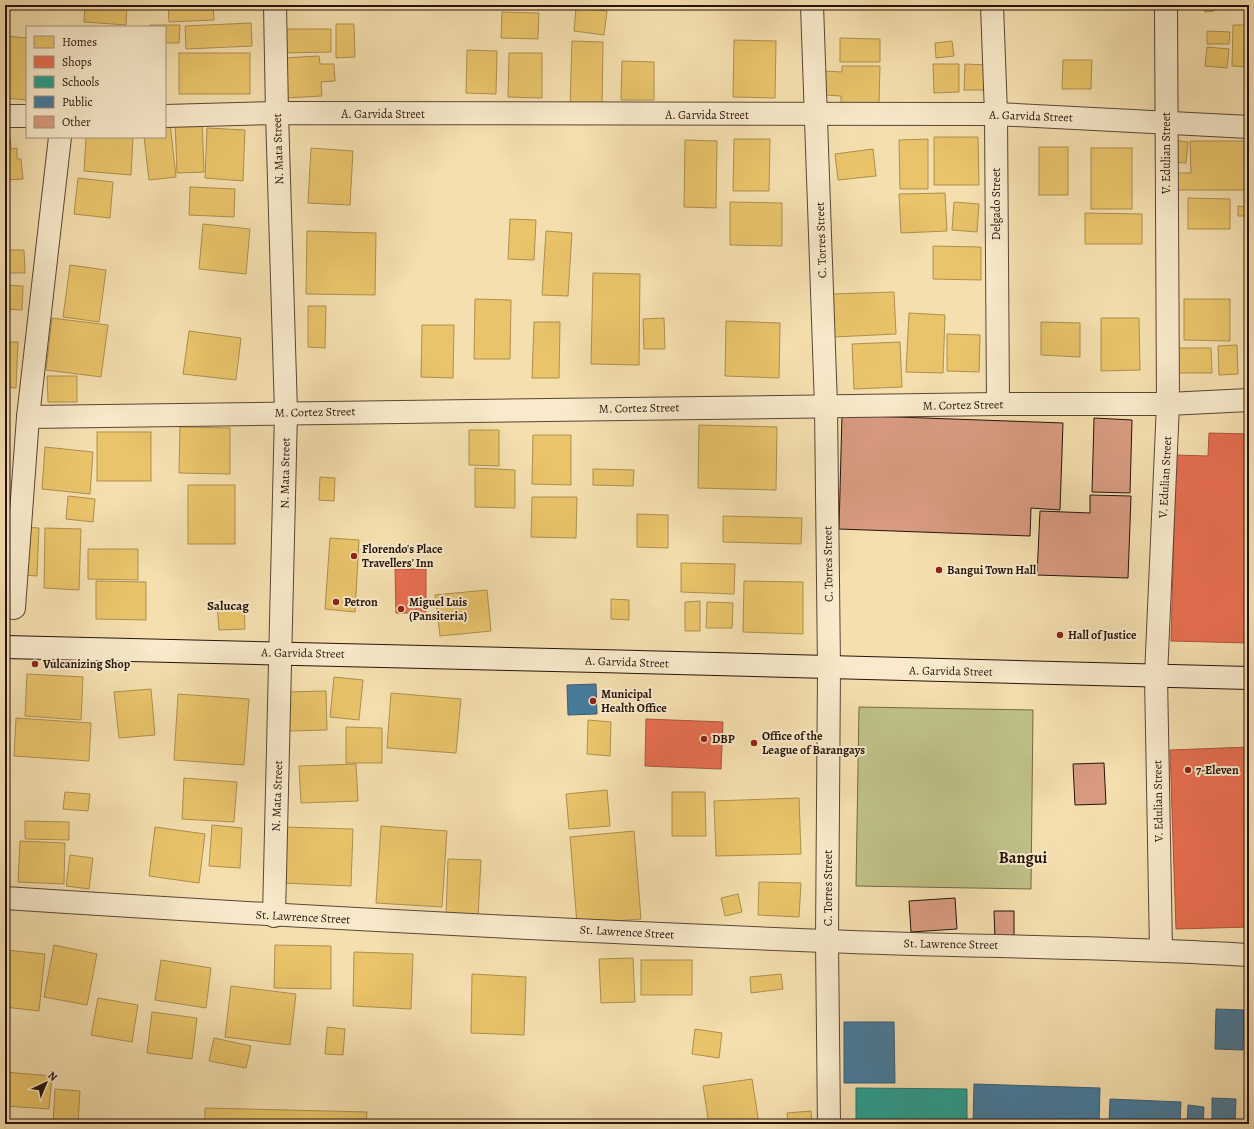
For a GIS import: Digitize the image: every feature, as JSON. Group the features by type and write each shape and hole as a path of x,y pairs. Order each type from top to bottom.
{"street":[{"name":"N. Mata Street","path":"274,916 286,412 277,113 276,5"},
{"name":"C. Torres Street","path":"812,5 826,406 829,668 827,942 829,1124"},
{"name":"Delgado Street","path":"992,5 996,114 998,404"},
{"name":"V. Edulian Street","path":"1161,950 1156,676 1168,404 1166,5"},
{"name":"A. Garvida Street","path":"166,116 277,113 817,115 996,114 1249,127"},
{"path":"5,116 26,116"},
{"path":"14,608 28,417 60,138"},
{"name":"M. Cortez Street","path":"28,417 286,412 998,404 1168,404 1249,400"},
{"name":"A. Garvida Street","path":"5,647 1249,678"},
{"name":"St. Lawrence Street","path":"5,898 274,916 827,942 1161,950 1249,954"}],"green space":[{"path":"859,707 1033,710 1031,889 856,886"}],"building: Homes":[{"path":"5,5 16,5 16,9 5,10"},
{"path":"26,5 50,5 50,7 26,9"},
{"path":"85,5 127,5 126,25 84,22"},
{"path":"168,5 213,5 214,20 169,22"},
{"path":"1204,5 1214,5 1214,11 1205,12"},
{"path":"576,8 607,11 604,35 574,31"},
{"path":"502,12 539,13 538,39 501,38"},
{"path":"251,23 252,46 186,49 185,26"},
{"path":"336,24 354,24 355,57 336,58"},
{"path":"180,25 179,43 166,43 166,26 150,26"},
{"path":"1233,25 1249,25 1249,67 1232,66"},
{"path":"283,29 331,29 331,52 284,53"},
{"path":"1207,31 1230,32 1229,44 1207,44"},
{"path":"5,36 26,38 26,100 5,98"},
{"path":"840,38 880,39 880,62 840,62"},
{"path":"734,40 776,41 775,98 733,97"},
{"path":"572,41 603,42 602,108 570,108"},
{"path":"952,41 954,56 936,58 935,43"},
{"path":"1207,47 1229,49 1227,68 1205,66"},
{"path":"467,50 497,51 496,94 466,93"},
{"path":"179,53 250,53 250,94 179,94"},
{"path":"509,53 542,53 542,98 508,97"},
{"path":"319,56 320,64 334,64 335,81 321,82 322,96 285,98 283,58"},
{"path":"1063,60 1092,60 1091,89 1062,89"},
{"path":"622,61 654,62 654,100 621,100"},
{"path":"933,64 959,64 959,92 934,93"},
{"path":"965,64 988,65 987,90 964,90"},
{"path":"842,66 880,66 879,104 841,103 841,96 825,95 825,71 842,72"},
{"path":"202,118 204,172 177,173 175,119"},
{"path":"166,123 170,123 176,177 149,180 144,138 166,138"},
{"path":"207,128 245,130 243,181 205,178"},
{"path":"934,137 978,137 979,185 934,185"},
{"path":"5,138 10,138 11,149 17,148 17,159 21,159 23,179 5,180"},
{"path":"86,138 133,138 131,175 84,171"},
{"path":"734,139 770,139 769,191 733,191"},
{"path":"928,139 928,189 900,189 899,140"},
{"path":"685,140 717,141 716,208 684,207"},
{"path":"1172,140 1188,142 1186,163 1170,162"},
{"path":"1190,141 1247,141 1248,190 1172,190 1172,173 1191,173"},
{"path":"1039,147 1068,147 1068,195 1039,195"},
{"path":"311,148 353,151 350,205 308,203"},
{"path":"1091,148 1132,148 1132,209 1091,209"},
{"path":"873,149 876,176 838,180 835,154"},
{"path":"78,178 113,182 110,218 74,214"},
{"path":"190,187 235,189 234,217 189,215"},
{"path":"945,193 947,231 901,233 899,194"},
{"path":"1188,198 1230,199 1230,229 1188,229"},
{"path":"730,202 782,203 782,246 730,245"},
{"path":"954,202 979,204 977,232 952,230"},
{"path":"1238,206 1246,207 1246,216 1238,216"},
{"path":"1085,213 1142,214 1142,244 1085,244"},
{"path":"510,219 536,220 534,260 508,259"},
{"path":"203,224 250,229 246,274 199,269"},
{"path":"307,231 376,233 375,295 306,294"},
{"path":"546,231 572,233 568,296 542,295"},
{"path":"933,246 981,247 981,280 933,279"},
{"path":"5,250 24,250 25,273 5,273"},
{"path":"70,265 106,270 99,322 63,317"},
{"path":"593,273 640,274 639,365 591,364"},
{"path":"5,285 23,286 22,310 5,309"},
{"path":"894,292 896,334 834,337 832,294"},
{"path":"475,299 511,300 510,359 474,359"},
{"path":"1184,299 1230,299 1230,341 1184,340"},
{"path":"308,306 326,306 325,348 308,347"},
{"path":"909,313 945,315 943,373 906,372"},
{"path":"52,318 108,325 101,377 46,370"},
{"path":"664,318 665,349 644,349 643,319"},
{"path":"1101,318 1139,318 1140,370 1101,371"},
{"path":"726,321 780,323 779,378 725,376"},
{"path":"534,322 560,322 559,378 532,378"},
{"path":"1041,322 1080,323 1080,357 1041,355"},
{"path":"422,325 454,325 453,378 421,377"},
{"path":"189,331 241,338 236,380 183,374"},
{"path":"947,334 980,335 979,372 947,371"},
{"path":"5,342 18,342 16,388 5,387"},
{"path":"900,342 902,387 854,389 852,344"},
{"path":"1237,345 1238,374 1219,375 1218,346"},
{"path":"1176,348 1211,348 1212,373 1176,373"},
{"path":"47,376 77,376 77,402 48,402"},
{"path":"699,425 777,427 776,490 698,488"},
{"path":"180,427 230,428 230,474 179,473"},
{"path":"469,430 499,430 499,466 469,465"},
{"path":"97,432 151,432 151,481 97,481"},
{"path":"533,435 571,435 571,485 532,484"},
{"path":"45,447 93,452 90,494 42,489"},
{"path":"475,468 515,470 515,508 475,507"},
{"path":"593,469 634,470 633,486 593,485"},
{"path":"320,477 335,478 334,501 319,500"},
{"path":"188,485 235,485 235,544 188,544"},
{"path":"68,496 95,499 93,522 66,519"},
{"path":"532,497 577,497 576,538 531,537"},
{"path":"637,514 668,515 668,548 637,547"},
{"path":"723,516 802,518 801,544 723,542"},
{"path":"25,527 39,528 37,576 23,575"},
{"path":"45,528 81,529 79,590 44,588"},
{"path":"330,538 359,540 355,612 325,609"},
{"path":"88,549 138,549 138,580 88,579"},
{"path":"681,563 735,564 734,594 681,592"},
{"path":"96,581 146,582 146,620 96,619"},
{"path":"744,581 803,582 803,634 743,632"},
{"path":"487,590 491,631 440,636 435,595"},
{"path":"611,599 629,600 629,620 611,619"},
{"path":"700,601 700,631 685,631 685,602"},
{"path":"707,602 733,603 732,628 706,628"},
{"path":"244,604 245,629 219,630 217,605"},
{"path":"27,674 83,677 81,720 25,716"},
{"path":"334,677 363,680 359,720 330,717"},
{"path":"151,689 155,735 119,738 114,692"},
{"path":"326,691 327,730 289,731 287,692"},
{"path":"391,693 461,699 456,753 387,748"},
{"path":"178,694 249,699 244,765 174,760"},
{"path":"16,718 91,723 89,761 14,756"},
{"path":"588,720 611,722 610,756 587,754"},
{"path":"346,727 382,728 382,763 346,763"},
{"path":"356,764 358,801 301,803 299,766"},
{"path":"184,778 237,782 234,822 182,819"},
{"path":"607,790 610,826 569,829 566,794"},
{"path":"65,792 90,794 88,811 63,809"},
{"path":"672,792 705,792 706,836 672,836"},
{"path":"799,798 801,854 716,856 714,801"},
{"path":"25,821 69,822 69,840 25,839"},
{"path":"212,825 242,828 240,868 209,866"},
{"path":"381,826 447,831 442,907 376,903"},
{"path":"155,827 205,834 199,883 149,876"},
{"path":"283,827 353,829 351,886 282,883"},
{"path":"634,831 641,919 577,924 570,837"},
{"path":"20,841 65,843 64,884 18,882"},
{"path":"70,855 93,858 89,889 66,886"},
{"path":"448,859 481,860 478,918 446,916"},
{"path":"759,882 801,883 799,917 758,915"},
{"path":"738,894 742,912 725,916 721,898"},
{"path":"54,945 97,954 87,1005 44,997"},
{"path":"275,945 331,946 331,989 274,988"},
{"path":"6,950 45,954 39,1011 5,1007"},
{"path":"354,952 413,954 411,1009 353,1006"},
{"path":"633,958 635,1002 601,1003 599,959"},
{"path":"161,960 211,968 206,1008 155,1000"},
{"path":"641,960 692,960 692,995 641,995"},
{"path":"472,974 526,977 524,1035 471,1033"},
{"path":"781,974 783,989 751,993 750,977"},
{"path":"231,986 296,994 290,1045 225,1037"},
{"path":"98,998 138,1005 132,1042 91,1035"},
{"path":"152,1012 197,1018 192,1059 147,1053"},
{"path":"327,1027 345,1029 343,1055 325,1054"},
{"path":"695,1029 722,1033 719,1058 692,1054"},
{"path":"214,1038 251,1046 246,1068 209,1061"},
{"path":"5,1072 52,1076 49,1109 5,1106"},
{"path":"752,1079 759,1124 709,1124 703,1086"},
{"path":"55,1089 80,1091 78,1124 53,1124"},
{"path":"205,1108 367,1112 366,1124 205,1124"},
{"path":"811,1111 812,1124 788,1124 787,1113"}],"building: Shops":[{"path":"1209,433 1249,434 1249,643 1171,641 1176,455 1208,456"},
{"path":"395,569 426,569 426,613 396,613"},
{"path":"646,719 723,722 721,769 645,766"},
{"path":"1249,747 1249,927 1176,929 1170,750"}],"building: Schools":[{"path":"856,1088 967,1089 967,1124 856,1124"}],"building: Public":[{"path":"596,684 597,714 568,715 567,685"},
{"path":"1216,1009 1244,1010 1243,1050 1215,1049"},
{"path":"844,1022 894,1022 895,1083 844,1083"},
{"path":"974,1084 1100,1088 1099,1124 973,1124"},
{"path":"1212,1098 1236,1099 1235,1124 1212,1124"},
{"path":"1110,1099 1181,1102 1180,1124 1109,1124"},
{"path":"1188,1105 1204,1107 1203,1124 1187,1124"}],"building: Other":[{"path":"842,415 1063,423 1060,510 1031,508 1030,536 839,529"},
{"path":"1094,418 1132,420 1130,493 1092,492"},
{"path":"1090,495 1131,496 1128,578 1037,575 1040,511 1090,513"},
{"path":"1104,763 1106,804 1075,805 1073,764"},
{"path":"955,898 957,929 911,932 909,901"},
{"path":"994,911 1014,911 1014,939 995,939"}],"place":[{"name":"Florendo's Place Travellers' Inn","path":"354,556"},
{"name":"Bangui Town Hall","path":"939,570"},
{"name":"Petron","path":"336,602"},
{"name":"Miguel Luis (Pansiteria)","path":"401,609"},
{"name":"Hall of Justice","path":"1060,635"},
{"name":"Vulcanizing Shop","path":"35,664"},
{"name":"Municipal Health Office","path":"593,701"},
{"name":"DBP","path":"704,739"},
{"name":"Office of the League of Barangays","path":"754,743"},
{"name":"7-Eleven","path":"1188,770"}],"district":[{"name":"Salucag","path":"228,605"},
{"name":"Bangui","path":"1023,858"}]}
